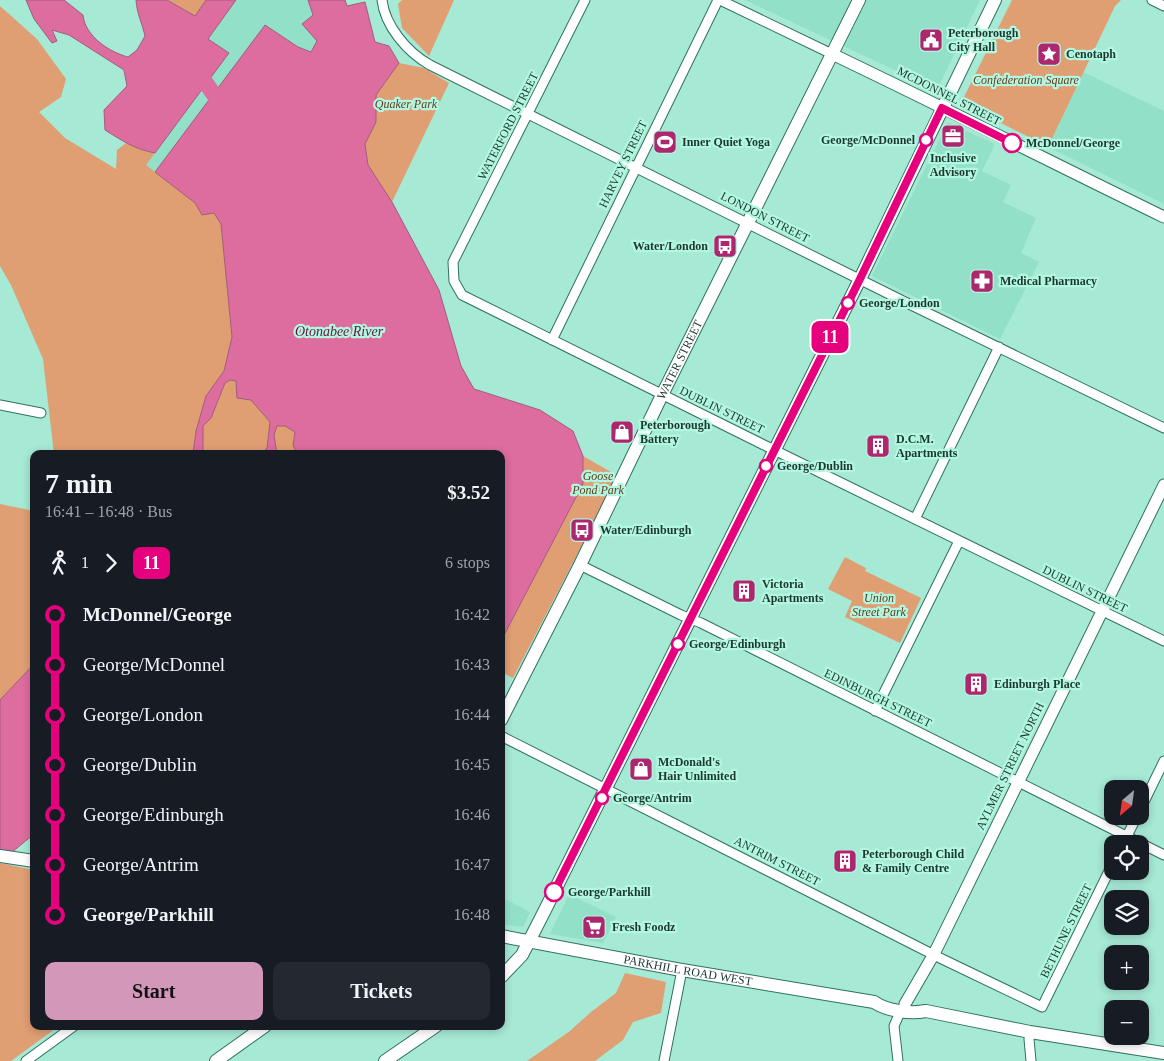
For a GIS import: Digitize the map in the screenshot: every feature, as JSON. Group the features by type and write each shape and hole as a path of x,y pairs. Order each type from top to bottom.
{"main road":[{"name":"WATER STREET","path":"505,712 580,565 662,394 859,0"},
{"path":"505,974 522,955 529,942 860,279 995,0"},
{"path":"0,856 30,860"},
{"name":"PARKHILL ROAD WEST","path":"505,937 682,970 874,1002 882,1000 903,1007 918,1006 926,1011 1030,1032 1164,1053"},
{"path":"216,1061 259,1030"},
{"path":"385,1061 430,1030"}],"street":[{"name":"LONDON STREET","path":"382,0 383,9 394,33 426,63 1164,428"},
{"name":"WATERFORD STREET","path":"452,262 585,0"},
{"name":"MCDONNEL STREET","path":"719,0 1164,217"},
{"name":"HARVEY STREET","path":"552,340 719,0"},
{"path":"1152,0 1164,6"},
{"name":"DUBLIN STREET","path":"452,262 454,281 462,295 1101,612 1164,641"},
{"path":"915,519 1000,347"},
{"path":"0,405 41,412"},
{"name":"AYLMER STREET NORTH","path":"898,1061 894,1026 934,954 1164,485"},
{"path":"875,711 959,541"},
{"name":"EDINBURGH STREET","path":"580,565 1018,782 1116,835"},
{"name":"ANTRIM STREET","path":"505,738 1042,1007"},
{"path":"1149,792 1164,761"},
{"name":"EDINBURGH STREET","path":"1149,849 1164,855"},
{"name":"BETHUNE STREET","path":"1042,1007 1105,880"},
{"path":"664,1061 682,970"},
{"path":"26,1061 69,1030"},
{"path":"1030,1032 1031,1061"}],"shaded area":[{"path":"236,0 308,0 313,15 317,41 311,53 265,26 155,172 146,165 229,54 207,39"},
{"path":"745,0 980,0 937,90"},
{"path":"1083,72 1164,111 1164,204 1048,147"},
{"path":"948,122 995,144 982,171 1011,185 1003,202 1036,218 1021,253 1039,262 1000,339 872,276"},
{"path":"569,894 616,917 603,943 550,934"},
{"path":"505,899 530,912 523,927 505,925"}],"green space":[{"path":"167,0 206,0 195,16"},
{"path":"402,0 454,0 429,56 402,28 398,4"},
{"name":"Confederation Square","path":"1012,0 1121,0 1115,6 1048,147 964,104 964,97"},
{"path":"0,6 37,39 66,79 61,97 39,112 65,138 116,169 117,150 126,143 147,152 155,153 146,165 195,203 202,215 214,213 221,224 232,337 224,371 206,396 196,431 194,450 54,450 43,359 11,285 0,266"},
{"name":"Quaker Park","path":"399,63 424,68 449,83 392,202 368,165 365,143 376,122 376,95"},
{"path":"230,380 236,381 243,399 251,399 270,422 267,448 265,450 203,450 203,426 211,418 225,383"},
{"path":"277,426 285,426 295,432 293,445 295,450 276,450 274,435"},
{"name":"Goose Pond Park","path":"583,456 618,476 513,678 505,674 505,633 583,484"},
{"path":"0,504 30,510 30,668 0,700"},
{"name":"Union Street Park","path":"845,557 866,568 865,571 921,598 900,643 845,617 852,601 828,589"},
{"path":"0,863 30,869 30,1030 54,1030 11,1061 0,1061"},
{"path":"625,973 666,982 661,1013 633,1022 623,1040 595,1061 527,1061 570,1031 616,993"}],"water":[{"path":"26,0 64,0 83,15 88,30 99,42 113,51 128,57 137,50 145,36 136,0 167,0 195,16 206,0 236,0 208,39 229,53 155,153 135,147 105,130 104,110 127,86 124,70 69,35 52,30 57,41 52,43 34,19"},
{"name":"Otonabee River","path":"308,0 345,0 347,6 365,2 375,42 389,46 399,63 376,95 376,122 365,144 368,165 392,202 439,290 461,366 474,389 540,410 573,431 583,456 583,484 505,633 505,450 295,450 293,445 295,432 285,426 277,426 274,435 276,450 265,450 267,448 270,422 251,400 237,398 236,381 230,380 225,383 211,418 203,426 203,450 194,450 196,431 206,396 224,371 232,337 221,224 214,213 202,215 195,203 155,172 265,25 298,47 311,52 317,41 302,24 313,15"},
{"path":"30,668 30,837 0,862 0,700"}],"waterway":[{"name":"Otonabee River","path":"194,66 226,112"}],"bus line":[{"name":"11","path":"554,892 860,279 942,108 1012,143"}],"place":[{"name":"Peterborough City Hall","path":"931,40"},
{"name":"Cenotaph","path":"1049,54"},
{"name":"Inclusive Advisory","path":"953,136"},
{"name":"George/McDonnel","path":"926,140"},
{"name":"Inner Quiet Yoga","path":"665,142"},
{"name":"McDonnel/George","path":"1012,143"},
{"name":"Water/London","path":"725,246"},
{"name":"Medical Pharmacy","path":"982,281"},
{"name":"George/London","path":"848,303"},
{"name":"Peterborough Battery","path":"622,432"},
{"name":"D.C.M. Apartments","path":"878,446"},
{"name":"George/Dublin","path":"766,466"},
{"name":"Water/Edinburgh","path":"582,530"},
{"name":"Victoria Apartments","path":"744,591"},
{"name":"George/Edinburgh","path":"678,644"},
{"name":"Edinburgh Place","path":"976,684"},
{"name":"McDonald's Hair Unlimited","path":"641,769"},
{"name":"George/Antrim","path":"602,798"},
{"name":"Peterborough Child & Family Centre","path":"845,861"},
{"name":"George/Parkhill","path":"554,892"},
{"name":"Fresh Foodz","path":"594,927"}]}
